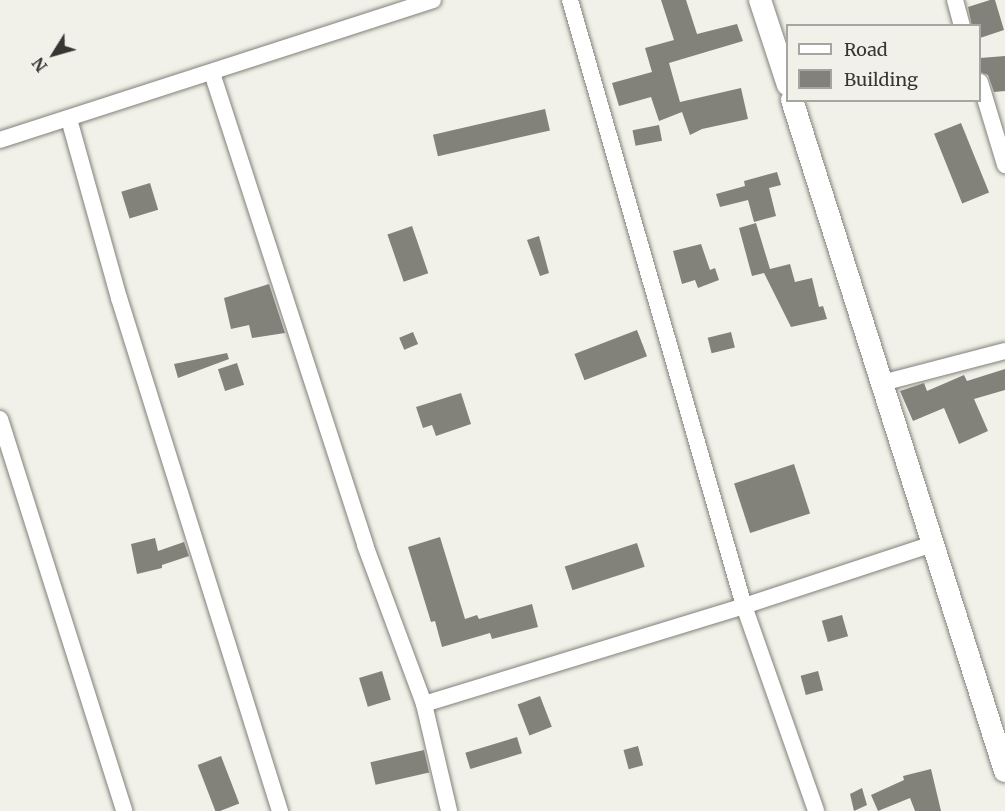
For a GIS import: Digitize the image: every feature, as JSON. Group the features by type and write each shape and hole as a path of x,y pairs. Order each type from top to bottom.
{"main road":[{"path":"760,0 786,79"},
{"path":"793,102 1005,771"}],"street":[{"path":"0,140 433,0"},
{"path":"570,0 744,606 816,811"},
{"path":"955,0 961,24"},
{"path":"212,73 365,545 424,704 449,811"},
{"path":"981,85 1005,165"},
{"path":"69,119 119,298 280,811"},
{"path":"882,383 1005,351"},
{"path":"0,419 124,811"},
{"path":"424,704 744,606 933,544"}],"building":[{"path":"661,0 686,0 697,34 737,24 743,41 669,63 680,102 741,88 748,119 702,129 690,135 682,112 659,121 651,97 619,106 612,83 652,72 645,48 674,40"},
{"path":"995,0 1004,30 981,38 981,24 972,24 968,7"},
{"path":"1005,56 1005,91 994,92 988,75 981,72 981,58"},
{"path":"545,109 550,130 438,156 433,135"},
{"path":"961,123 989,193 962,203 934,134"},
{"path":"659,125 662,141 636,146 632,130"},
{"path":"777,172 781,185 769,188 776,216 754,222 748,200 720,207 716,194 745,186 744,181"},
{"path":"150,183 158,210 129,219 121,192"},
{"path":"756,223 770,269 790,264 795,282 812,278 819,307 823,306 827,319 791,327 764,273 752,276 739,228"},
{"path":"412,226 428,273 404,282 387,234"},
{"path":"539,236 549,273 540,276 527,240"},
{"path":"701,244 710,270 715,268 719,280 698,288 695,280 682,284 673,251"},
{"path":"269,284 285,333 252,338 249,325 231,329 224,298"},
{"path":"637,330 647,356 584,380 574,354"},
{"path":"413,332 418,344 404,350 399,338"},
{"path":"731,332 735,348 712,353 708,338"},
{"path":"227,353 229,359 178,378 174,364"},
{"path":"237,363 244,385 225,391 218,369"},
{"path":"1005,369 1005,390 974,399 988,431 959,444 944,408 913,421 900,391 924,383 927,391 964,375 967,381"},
{"path":"461,393 471,424 436,436 432,425 423,428 416,407"},
{"path":"794,464 810,513 750,533 734,483"},
{"path":"440,537 465,619 477,615 479,619 532,604 538,627 492,639 490,633 442,647 435,621 431,622 408,547"},
{"path":"155,538 158,551 184,542 189,556 162,565 162,568 137,574 131,544"},
{"path":"637,543 645,567 572,590 565,566"},
{"path":"842,615 848,636 828,642 822,621"},
{"path":"382,671 391,700 368,707 359,678"},
{"path":"818,671 823,690 806,695 801,676"},
{"path":"540,696 552,727 529,735 518,705"},
{"path":"517,737 522,753 470,769 465,753"},
{"path":"638,746 643,765 629,769 624,750"},
{"path":"424,750 429,772 376,785 370,762"},
{"path":"221,756 239,804 215,811 198,765"},
{"path":"931,769 941,811 915,811 910,798 878,811 871,795 904,780 903,776"},
{"path":"862,788 867,805 854,811 850,794"}]}
